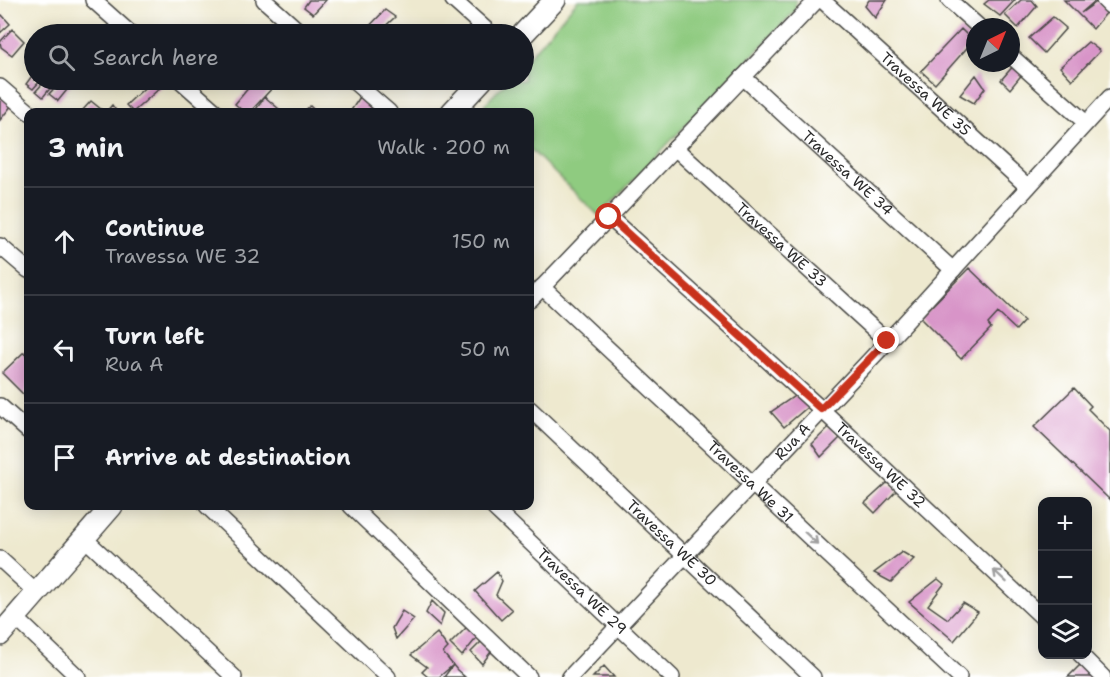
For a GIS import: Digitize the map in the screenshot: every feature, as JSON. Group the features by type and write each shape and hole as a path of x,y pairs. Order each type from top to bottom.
{"main road":[{"path":"532,24 555,0"},
{"path":"456,108 473,90"},
{"path":"0,635 109,510"}],"street":[{"path":"93,0 119,24"},
{"path":"264,0 291,24"},
{"path":"453,0 480,24"},
{"path":"534,296 817,0"},
{"name":"Travessa WE 35","path":"822,0 1028,187"},
{"path":"949,0 969,18"},
{"path":"1104,0 1110,6"},
{"path":"1020,64 1086,123"},
{"name":"Travessa WE 34","path":"743,77 953,270"},
{"path":"0,87 24,108"},
{"path":"191,90 212,108"},
{"path":"364,90 384,108"},
{"name":"Rua A","path":"570,677 887,341 1110,97"},
{"name":"Travessa WE 33","path":"675,148 887,341"},
{"name":"Travessa WE 32","path":"609,217 821,409 1038,613"},
{"path":"0,246 24,267"},
{"name":"Travessa We 31","path":"542,287 959,677"},
{"path":"0,406 24,427"},
{"name":"Travessa WE 30","path":"534,413 813,677"},
{"path":"211,510 388,677"},
{"path":"355,510 529,677"},
{"name":"Travessa WE 29","path":"496,510 672,677"},
{"path":"84,539 234,677"},
{"path":"0,558 38,594"},
{"path":"16,618 78,677"},
{"path":"1085,659 1103,677"}],"green space":[{"path":"578,0 796,0 795,11 599,216 534,153 534,108 487,108 484,105 498,90 534,90 534,51"}],"building":[{"path":"309,0 326,0 313,14 304,7"},
{"path":"869,0 887,0 875,18 865,6"},
{"path":"989,0 1015,0 1000,16 984,4"},
{"path":"1021,0 1032,0 1037,6 1020,26 1020,18 1008,18 1005,15"},
{"path":"1064,0 1096,0 1081,13 1098,1 1108,11 1093,29"},
{"path":"385,10 395,17 388,24 372,24"},
{"path":"2,15 10,24 0,33 0,17"},
{"path":"1053,17 1066,28 1044,53 1029,38"},
{"path":"12,29 24,41 12,55 1,47 0,42"},
{"path":"961,29 966,34 966,49 935,84 921,71"},
{"path":"1088,42 1100,51 1072,80 1060,67"},
{"path":"1020,68 1024,72 1010,89 1001,80 1008,72 1020,72"},
{"path":"976,75 985,88 974,103 960,95"},
{"path":"37,90 49,90 43,97"},
{"path":"53,90 67,90 58,101 49,94"},
{"path":"142,90 158,90 138,108 129,108 126,105"},
{"path":"247,90 270,90 254,108 240,108 235,104"},
{"path":"0,95 12,105 0,120"},
{"path":"265,97 278,108 257,108"},
{"path":"360,97 372,108 353,108"},
{"path":"91,101 100,108 85,108"},
{"path":"969,268 1024,321 1016,330 998,313 988,324 991,328 961,359 920,318"},
{"path":"24,352 24,395 2,373"},
{"path":"1074,388 1091,406 1088,409 1110,431 1110,500 1034,427"},
{"path":"796,395 811,404 784,427 771,412"},
{"path":"830,426 840,438 821,457 812,444"},
{"path":"887,483 898,489 875,513 865,503"},
{"path":"902,552 914,559 891,582 874,573"},
{"path":"497,572 502,581 496,595 512,610 501,620 475,591"},
{"path":"938,579 944,584 928,605 948,619 963,603 978,612 954,641 909,602"},
{"path":"432,601 444,613 440,626 426,613"},
{"path":"402,611 414,619 396,639 392,628"},
{"path":"469,625 479,635 462,656 450,644"},
{"path":"437,633 448,648 443,653 453,665 439,677 428,677 422,672 427,667 411,655"},
{"path":"484,639 496,645 482,664 471,652"},
{"path":"1083,662 1098,677 1068,677"},
{"path":"453,665 457,670 465,677 444,677"},
{"path":"604,666 614,677 593,677"}],"route":[{"path":"609,217 821,409 887,341"}]}
